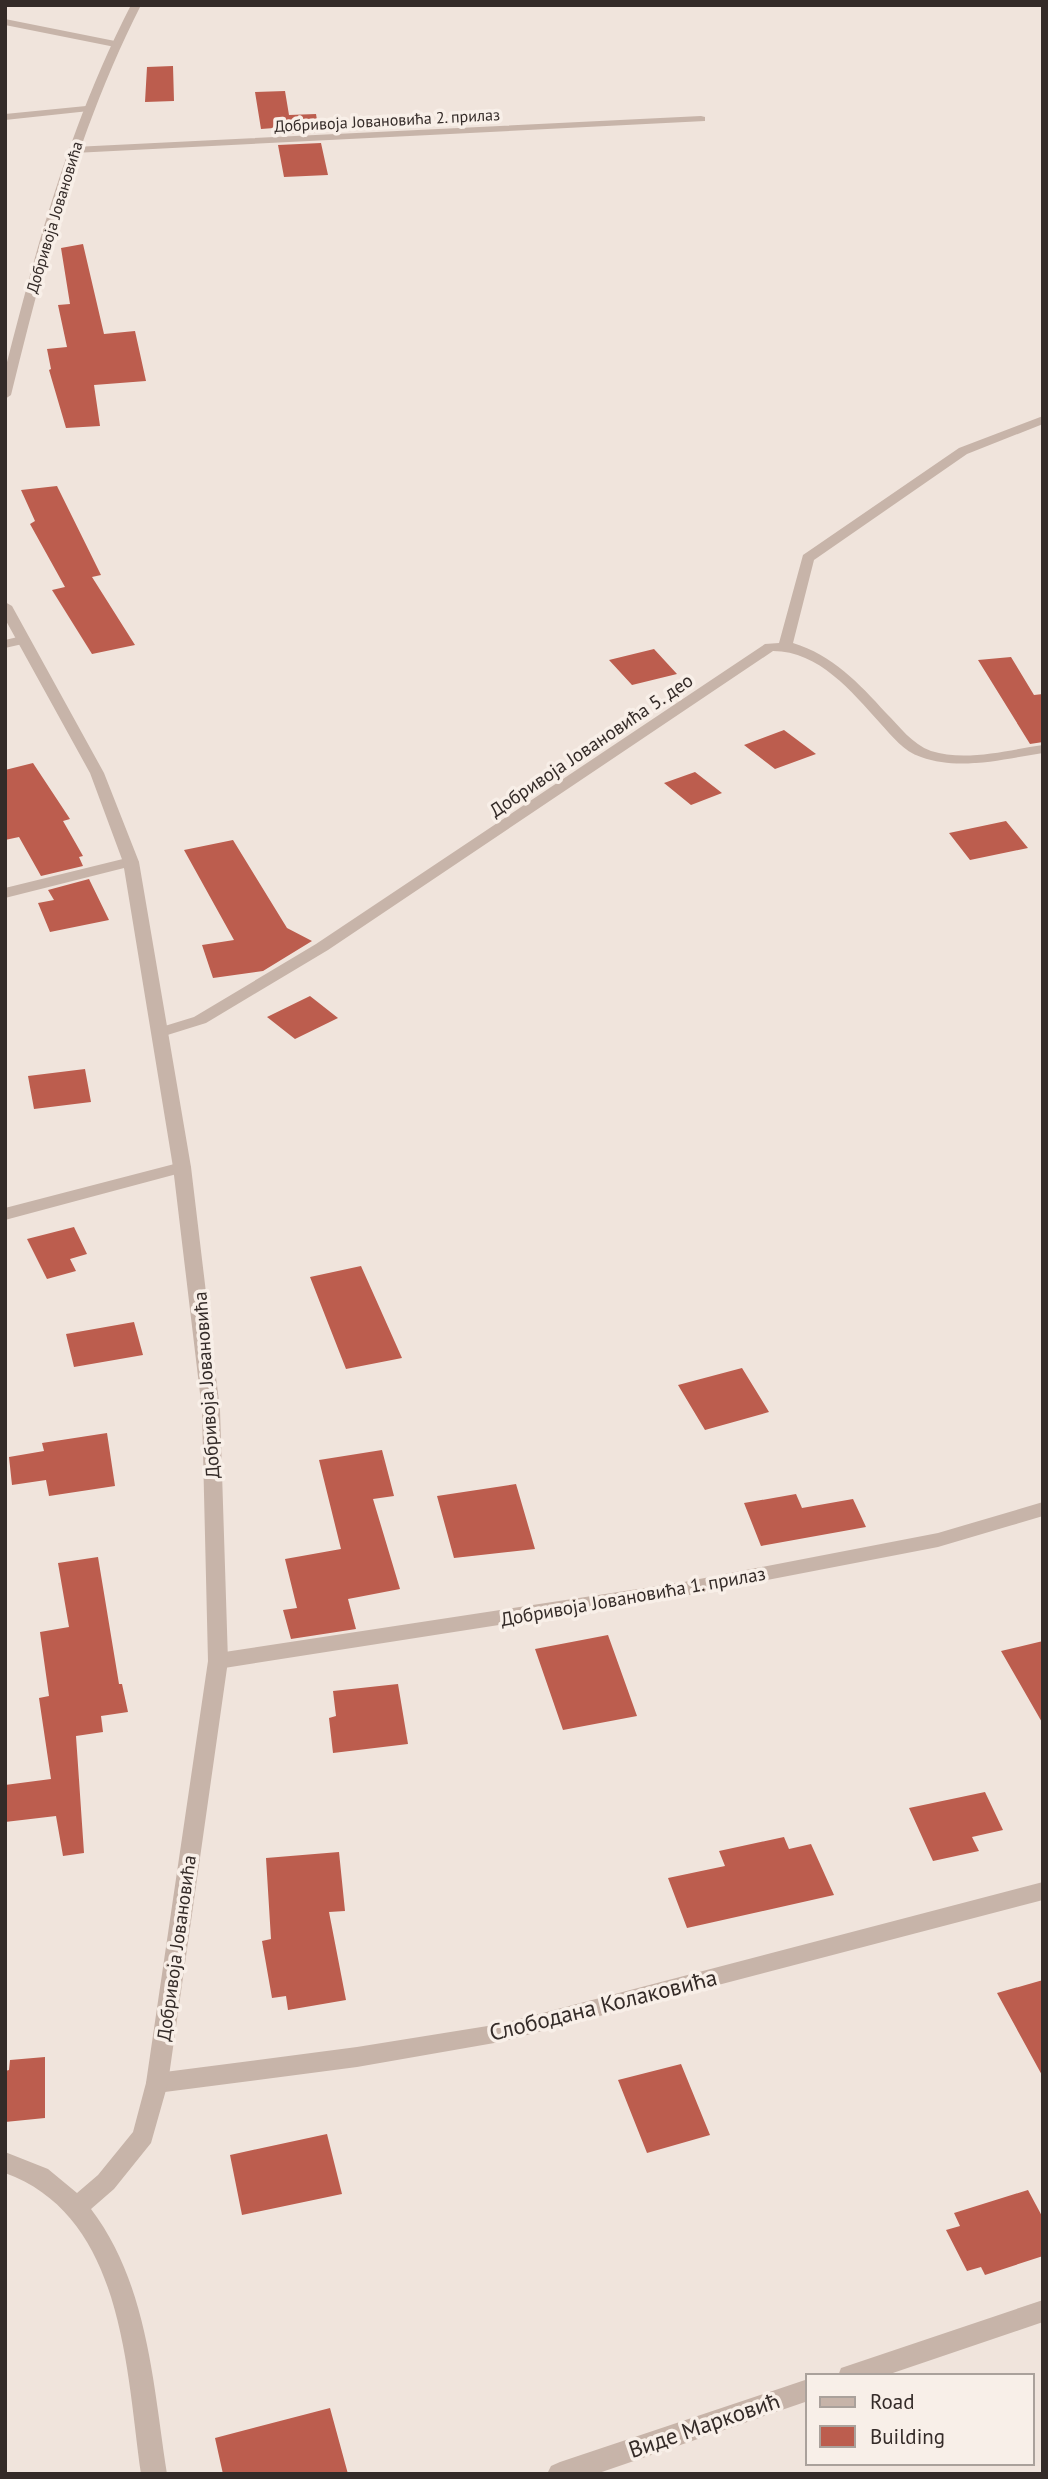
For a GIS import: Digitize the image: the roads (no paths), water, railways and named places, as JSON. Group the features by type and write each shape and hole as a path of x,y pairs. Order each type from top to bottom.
{"street":[{"name":"Добривоја Јовановића","path":"5,395 44,239 86,109 136,5"},
{"path":"5,22 115,44"},
{"name":"Добривоја Јовановића 2. прилаз","path":"74,150 701,119"},
{"path":"1043,420 963,451 808,558 785,646 814,655 829,665 887,725 912,748 925,755 949,760 1043,749"},
{"name":"Добривоја Јовановића","path":"5,606 13,642 97,774 131,862 182,1167 211,1410 218,1661 157,2083 143,2136 106,2182 76,2208"},
{"name":"Добривоја Јовановића 5. део","path":"161,1032 200,1020 226,1007 595,767 764,651 785,646"},
{"path":"5,893 131,862"},
{"path":"5,1214 182,1167"},
{"name":"Добривоја Јовановића 1. прилаз","path":"218,1661 684,1589 938,1540 1043,1509"},
{"name":"Слободана Колаковића","path":"157,2083 357,2057 500,2033 1043,1891"},
{"path":"5,2162 40,2175 76,2208 101,2239 117,2277 131,2330 154,2474"},
{"path":"856,2374 1043,2311"},
{"name":"Виде Марковић","path":"560,2474 806,2391"}],"lane":[{"path":"5,117 86,109"}]}
